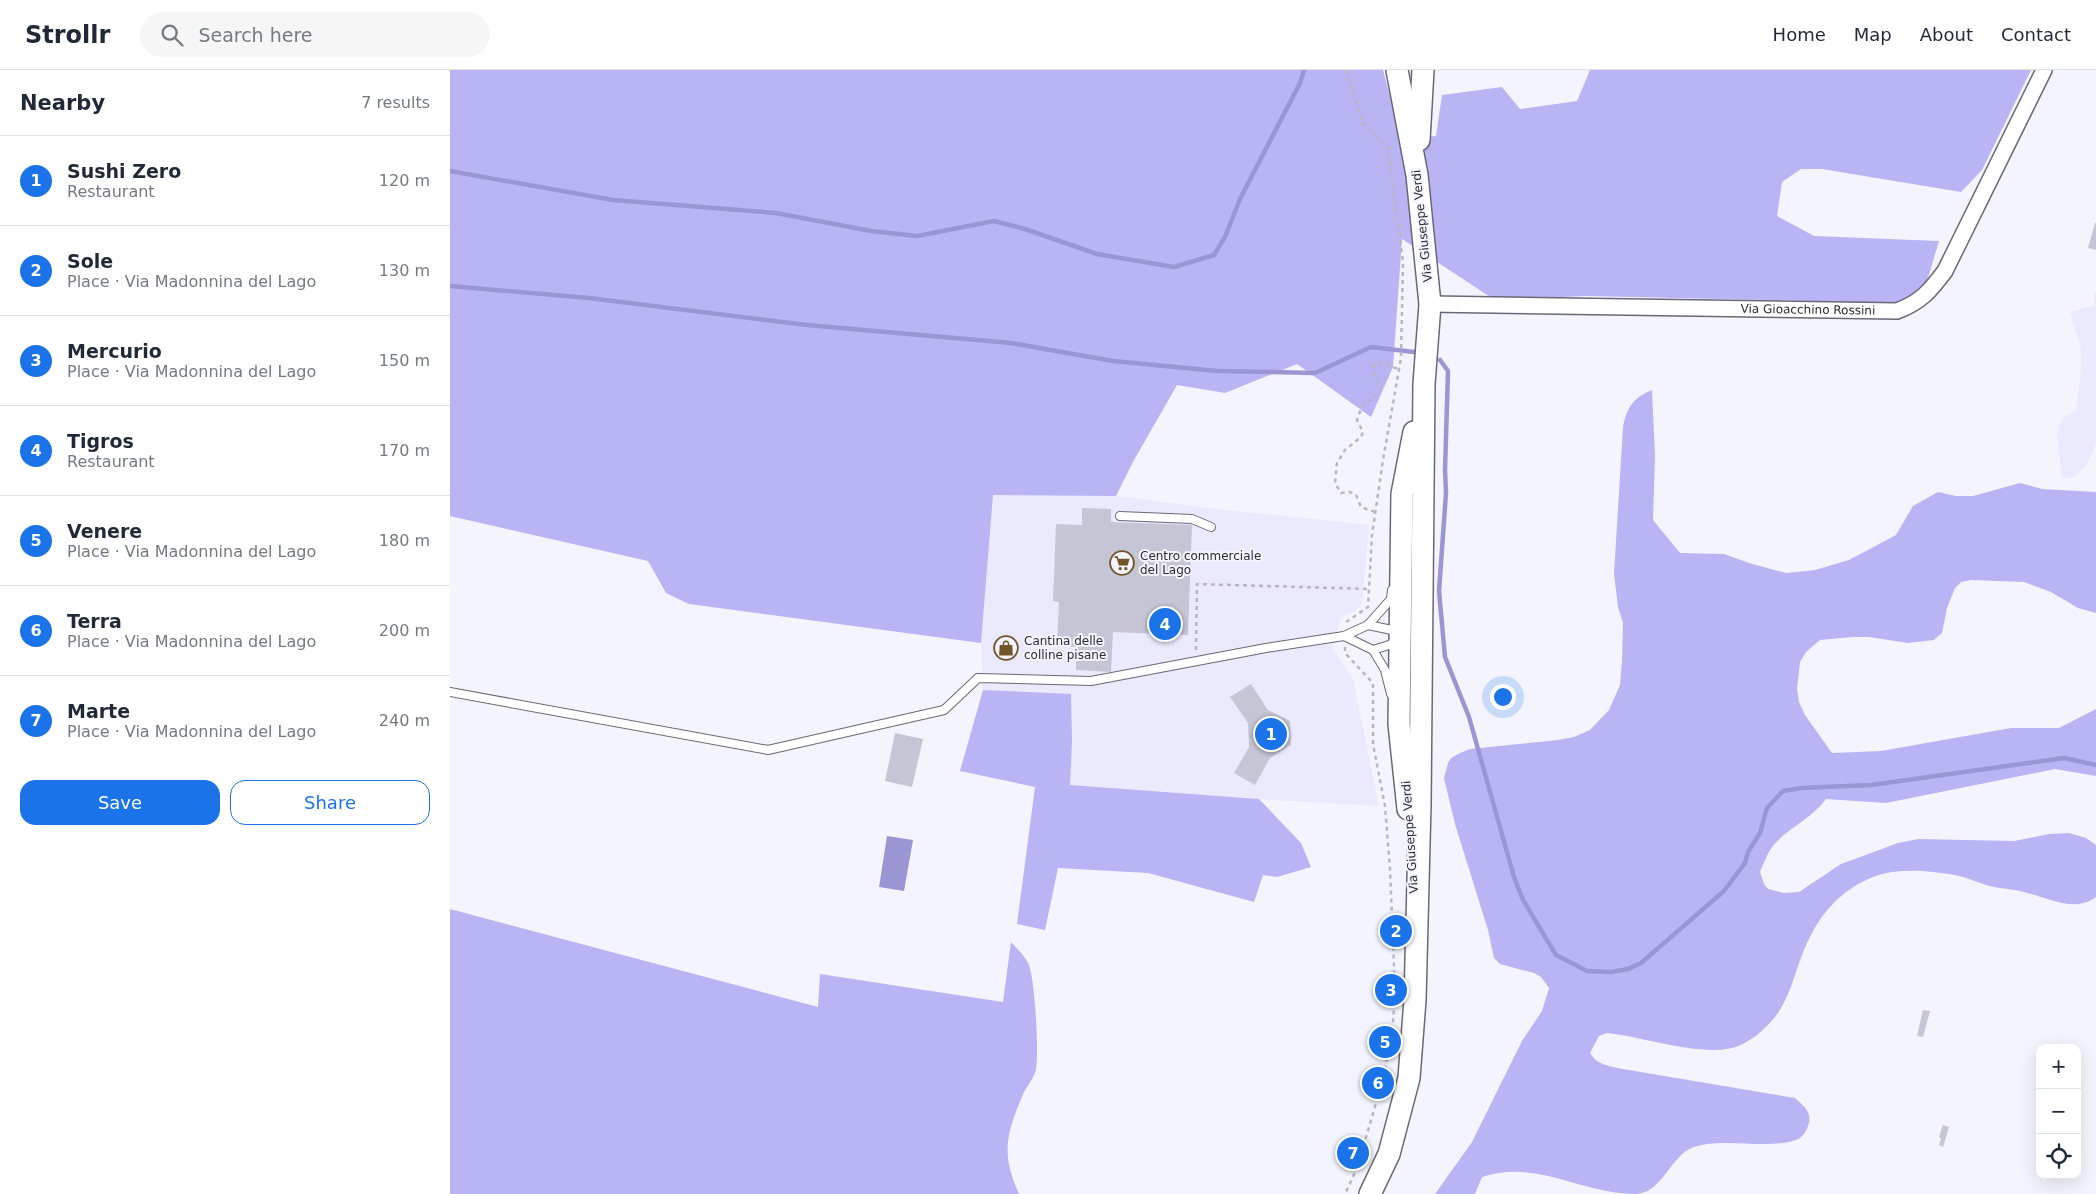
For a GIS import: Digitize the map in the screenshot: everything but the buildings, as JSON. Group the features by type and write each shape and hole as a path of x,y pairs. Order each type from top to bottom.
{"main road":[{"name":"Via Giuseppe Verdi","path":"1397,70 1417,175 1430,304 1424,384 1417,927"},
{"path":"1417,175 1423,70"},
{"name":"Via Giuseppe Verdi","path":"1417,927 1406,781 1398,724 1401,638 1402,494 1424,384"},
{"name":"Via Giuseppe Verdi","path":"1401,638 1413,623 1415,560 1422,536"},
{"name":"Via Giuseppe Verdi","path":"1401,638 1411,648 1420,728"},
{"path":"1370,1194 1388,1154 1409,1078 1415,1000 1417,927"}],"street":[{"name":"Via Gioacchino Rossini","path":"1430,304 1897,312 1912,306 1928,294 1945,270 2044,70"}],"lane":[{"path":"450,692 768,750 944,710 978,678 1090,681 1266,648 1344,636 1368,625 1391,599 1402,494"},
{"path":"1120,516 1192,519 1211,527"},
{"path":"1368,625 1392,630 1401,638 1373,650"},
{"path":"1344,636 1373,650 1385,670 1398,724"}],"path":[{"path":"1345,1194 1357,1168 1381,1086 1392,1037 1395,992 1386,806 1373,744 1373,683 1345,653 1344,636 1346,623 1368,607 1375,512 1401,358 1403,262 1388,148 1363,123 1346,70"},
{"path":"1375,512 1361,507 1356,495 1350,492 1341,493 1335,483 1337,463 1345,450 1363,432 1357,420 1360,408 1370,398 1377,395 1380,390 1372,366 1378,362 1399,369"},
{"path":"1182,664 1181,655 1196,652 1197,584 1370,588"}],"shaded area":[{"path":"450,70 1383,70 1401,139 1436,136 1442,95 1502,87 1520,109 1577,101 1590,70 2031,70 1982,170 1961,192 1822,169 1801,169 1782,182 1777,216 1814,236 1939,241 1927,281 1902,303 1586,296 1495,300 1402,239 1393,367 1371,417 1297,364 1225,393 1177,385 1134,460 1116,496 993,495 981,643 689,604 666,593 648,561 450,516"},
{"path":"2094,293 2096,293 2096,441 2093,452 2083,469 2072,478 2062,478 2057,435 2059,426 2064,418 2076,410 2081,370 2081,350 2070,312 2095,305"},
{"path":"1652,390 1655,456 1653,520 1680,553 1724,554 1786,573 1815,570 1849,560 1896,535 1913,506 1938,492 1956,496 1973,496 2020,483 2042,489 2096,492 2096,613 2078,608 2051,592 2024,582 1971,580 1961,582 1955,588 1947,608 1942,633 1934,640 1908,643 1869,637 1852,637 1820,640 1806,652 1800,662 1797,689 1799,702 1805,715 1832,753 1881,751 2011,728 2059,728 2096,709 2096,776 2055,769 1886,803 1826,799 1813,813 1776,843 1770,850 1760,872 1768,889 1784,893 1799,892 1841,864 1898,843 1919,839 2014,841 2049,834 2069,833 2086,838 2096,845 2096,897 2081,904 2056,902 2022,892 1989,886 1959,876 1926,871 1897,871 1868,879 1840,897 1824,914 1805,947 1786,1000 1779,1012 1769,1024 1750,1040 1739,1046 1713,1050 1683,1047 1607,1033 1599,1036 1590,1053 1600,1063 1613,1067 1795,1098 1804,1107 1809,1117 1807,1128 1800,1138 1785,1143 1719,1143 1694,1147 1679,1157 1654,1186 1637,1194 1616,1193 1541,1174 1522,1172 1482,1177 1475,1194 1435,1194 1472,1142 1522,1041 1542,1011 1549,988 1541,977 1534,973 1500,964 1494,958 1488,930 1455,824 1444,778 1448,763 1451,758 1470,749 1574,737 1590,730 1609,710 1620,685 1622,661 1623,623 1618,607 1614,574 1623,427 1632,404 1640,396"},
{"path":"993,495 1116,496 1207,508 1369,525 1362,604 1355,611 1341,618 1332,648 1353,679 1379,806 1070,785 983,690 981,643"},
{"path":"983,690 1071,694 1072,742 1070,785 1259,799 1301,843 1311,867 1277,877 1263,875 1254,902 1148,873 1058,868 1045,930 1017,924 1035,787 960,771"},
{"path":"887,836 913,840 904,891 879,887"},
{"path":"450,909 818,1007 820,974 1003,1002 1011,942 1028,963 1033,982 1037,1032 1035,1072 1018,1106 1008,1142 1009,1166 1019,1194 450,1194"}],"waterway":[{"path":"450,171 613,200 776,213 871,231 917,236 994,221 1025,229 1097,254 1174,267 1214,255 1225,237 1240,199 1300,83 1304,70"},
{"path":"450,286 589,298 807,325 1011,343 1113,361 1217,371 1315,373 1371,347 1414,352"},
{"path":"1440,360 1448,371 1446,493 1439,591 1445,657 1469,717 1514,877 1523,900 1556,955 1587,971 1611,972 1628,969 1641,963 1724,891 1745,863 1748,852 1760,833 1767,808 1783,791 1801,788 1871,785 2064,758 2096,765"}],"place":[{"name":"Centro commerciale del Lago","path":"1122,563"},
{"name":"Tigros","path":"1165,624"},
{"name":"Cantina delle colline pisane","path":"1006,648"},
{"name":"Sushi Zero","path":"1271,734"},
{"name":"Sole","path":"1396,931"},
{"name":"Mercurio","path":"1391,990"},
{"name":"Venere","path":"1385,1042"},
{"name":"Terra","path":"1378,1083"},
{"name":"Marte","path":"1353,1153"}]}
